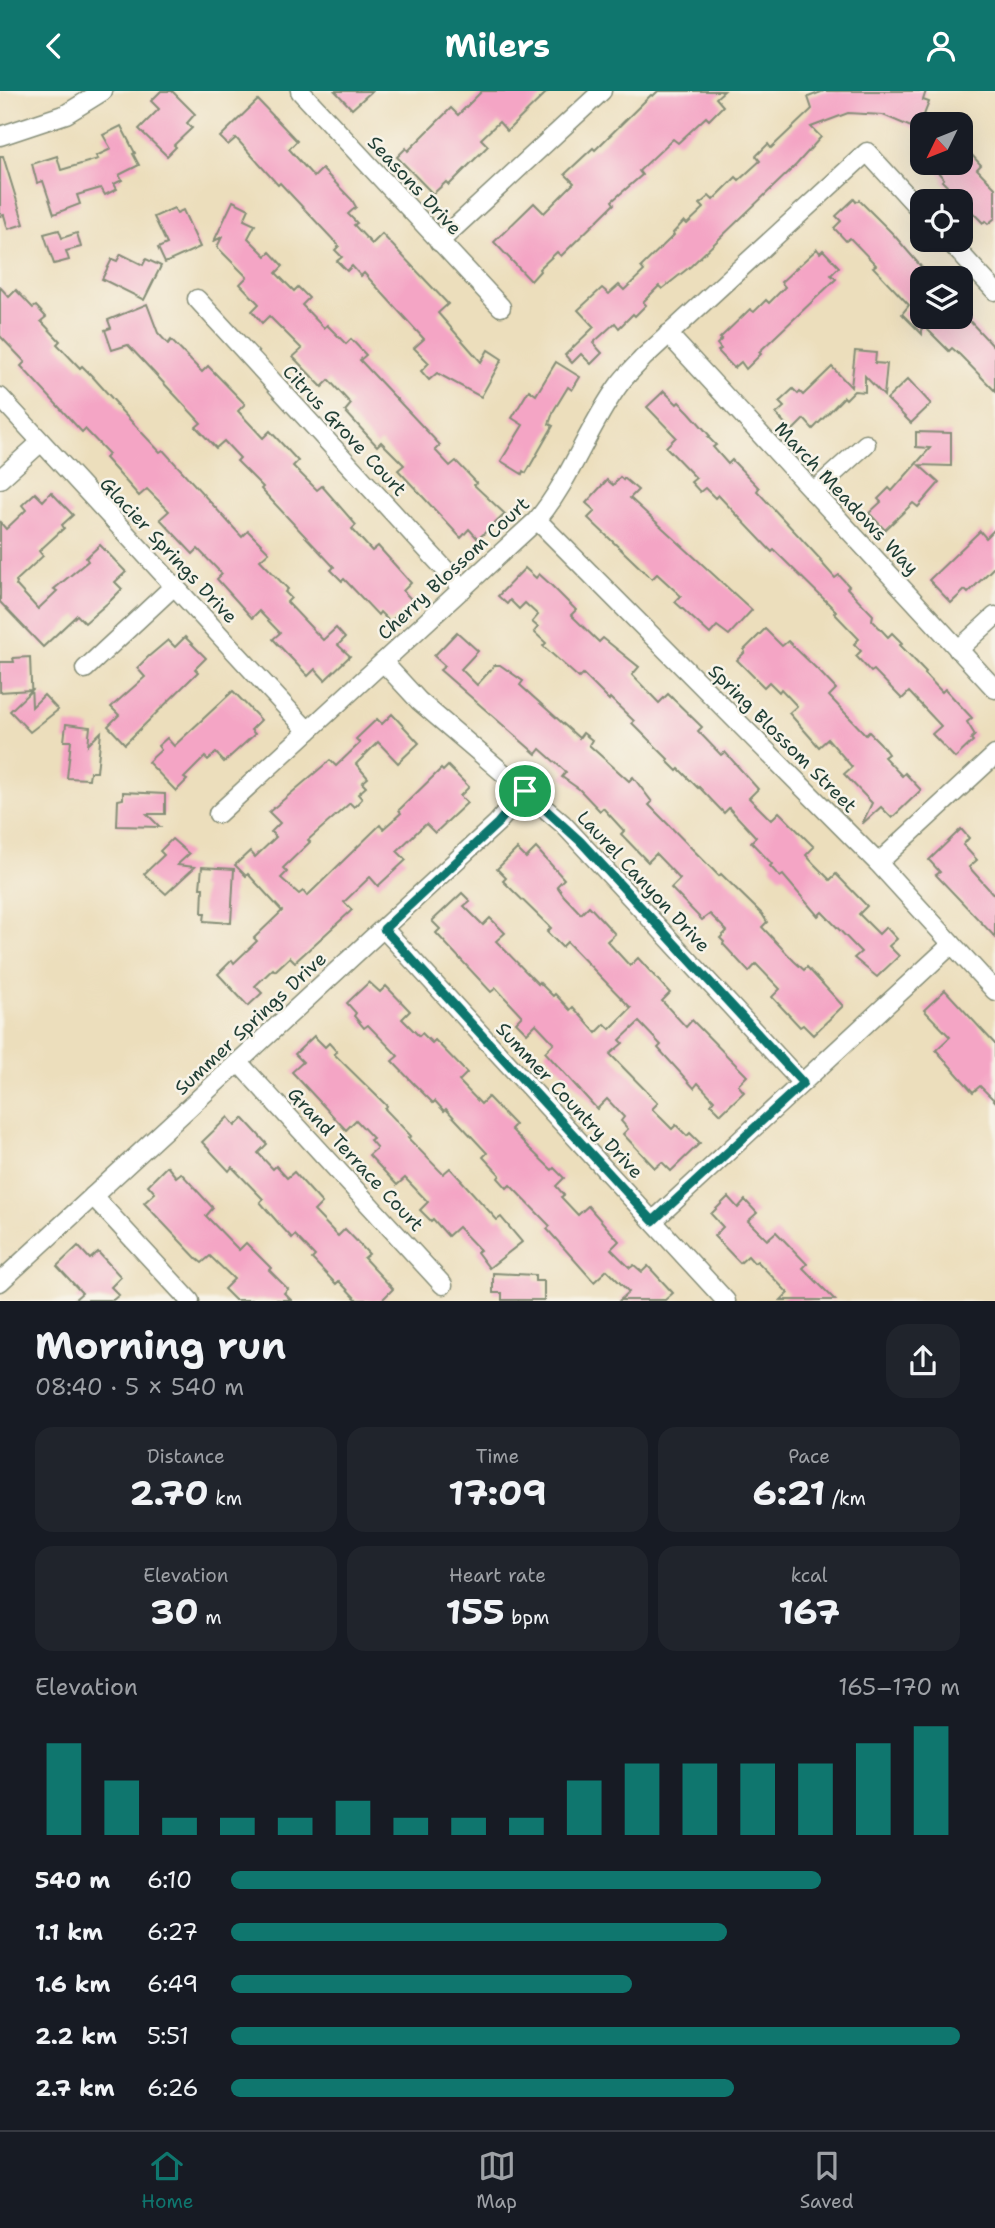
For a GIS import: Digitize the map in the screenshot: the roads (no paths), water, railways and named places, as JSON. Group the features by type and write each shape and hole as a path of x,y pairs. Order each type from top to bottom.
{"street":[{"path":"0,136 66,114 103,91"},
{"name":"Seasons Drive","path":"300,91 501,307"},
{"path":"439,242 602,91"},
{"name":"Cherry Blossom Court","path":"218,814 537,520 553,500 619,384 668,334 867,152 910,199"},
{"path":"959,252 995,291"},
{"name":"Citrus Grove Court","path":"197,299 463,589"},
{"name":"March Meadows Way","path":"668,334 995,689"},
{"name":"Glacier Springs Drive","path":"0,397 308,731"},
{"path":"0,479 41,442"},
{"path":"813,492 866,444"},
{"name":"Spring Blossom Street","path":"537,520 878,863 995,991"},
{"path":"85,669 174,586"},
{"path":"958,650 995,616"},
{"name":"Laurel Canyon Drive","path":"383,662 419,701 580,841 803,1083"},
{"path":"878,863 995,755"},
{"name":"Summer Springs Drive","path":"0,1282 498,823 525,791"},
{"name":"Summer Country Drive","path":"384,929 653,1221 721,1299"},
{"path":"653,1221 953,944"},
{"name":"Grand Terrace Court","path":"239,1063 443,1285"},
{"path":"93,1196 190,1300"}]}
